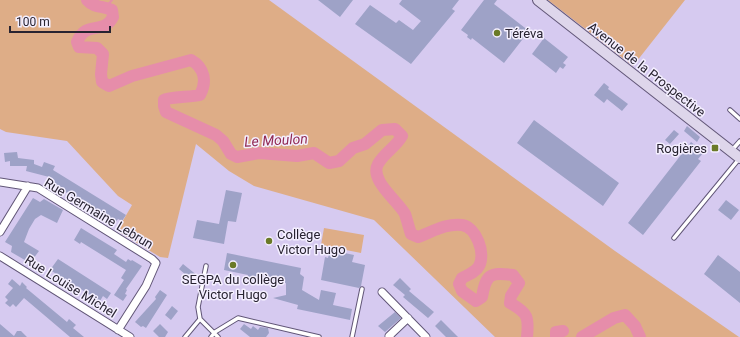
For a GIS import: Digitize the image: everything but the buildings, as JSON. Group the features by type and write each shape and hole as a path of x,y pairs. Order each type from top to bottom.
{"main road":[{"name":"Avenue de la Prospective","path":"538,0 740,158"}],"street":[{"name":"Rue Germaine Lebrun","path":"0,182 38,188 152,259 156,263 146,286 118,330"},
{"path":"0,232 28,186"},
{"name":"Rue Louise Michel","path":"0,256 130,337"},
{"path":"382,292 425,337"},
{"path":"390,337 389,336 408,318"}],"lane":[{"path":"730,110 740,119"},
{"path":"731,151 740,141"},
{"path":"674,238 740,158"},
{"path":"206,266 198,307 200,319 215,332 218,337"},
{"path":"352,337 362,288"},
{"path":"211,337 215,332 238,318 319,337"},
{"path":"185,337 200,319"}],"shaded area":[{"path":"0,0 269,0 615,251 739,337 495,337 374,220 254,186 229,171 196,144 168,258 160,257 117,231 132,205 118,196 67,141 6,132 0,129"},
{"path":"548,0 685,0 633,66"},
{"path":"324,228 364,235 361,253 321,245"}],"waterway":[{"name":"Le Moulon","path":"87,0 96,6 112,10 113,17 109,23 105,26 85,31 77,42 79,47 97,48 103,54 101,74 102,82 109,86 132,76 191,60 196,63 202,71 204,85 200,95 164,100 166,112 216,135 223,141 231,154 237,157 259,153 297,156 314,153 329,163 339,161 353,148 365,144 382,130 395,129 402,136 378,164 376,170 377,177 405,214 411,234 418,237 450,225 462,225 472,230 478,241 481,261 476,270 462,278 459,284 462,291 476,301 482,297 485,283 490,276 499,274 513,275 519,283 511,296 510,303 521,310 526,316 528,325 527,337"},
{"path":"106,7 112,0"},
{"name":"Le Moulon","path":"582,337 614,318 625,315 635,326 640,337"},
{"name":"Le Moulon","path":"556,337 556,332 563,331"}],"place":[{"name":"Téréva","path":"497,33"},
{"name":"Rogières","path":"715,148"},
{"name":"Collège Victor Hugo","path":"269,241"},
{"name":"SEGPA du collège Victor Hugo","path":"233,265"}]}
